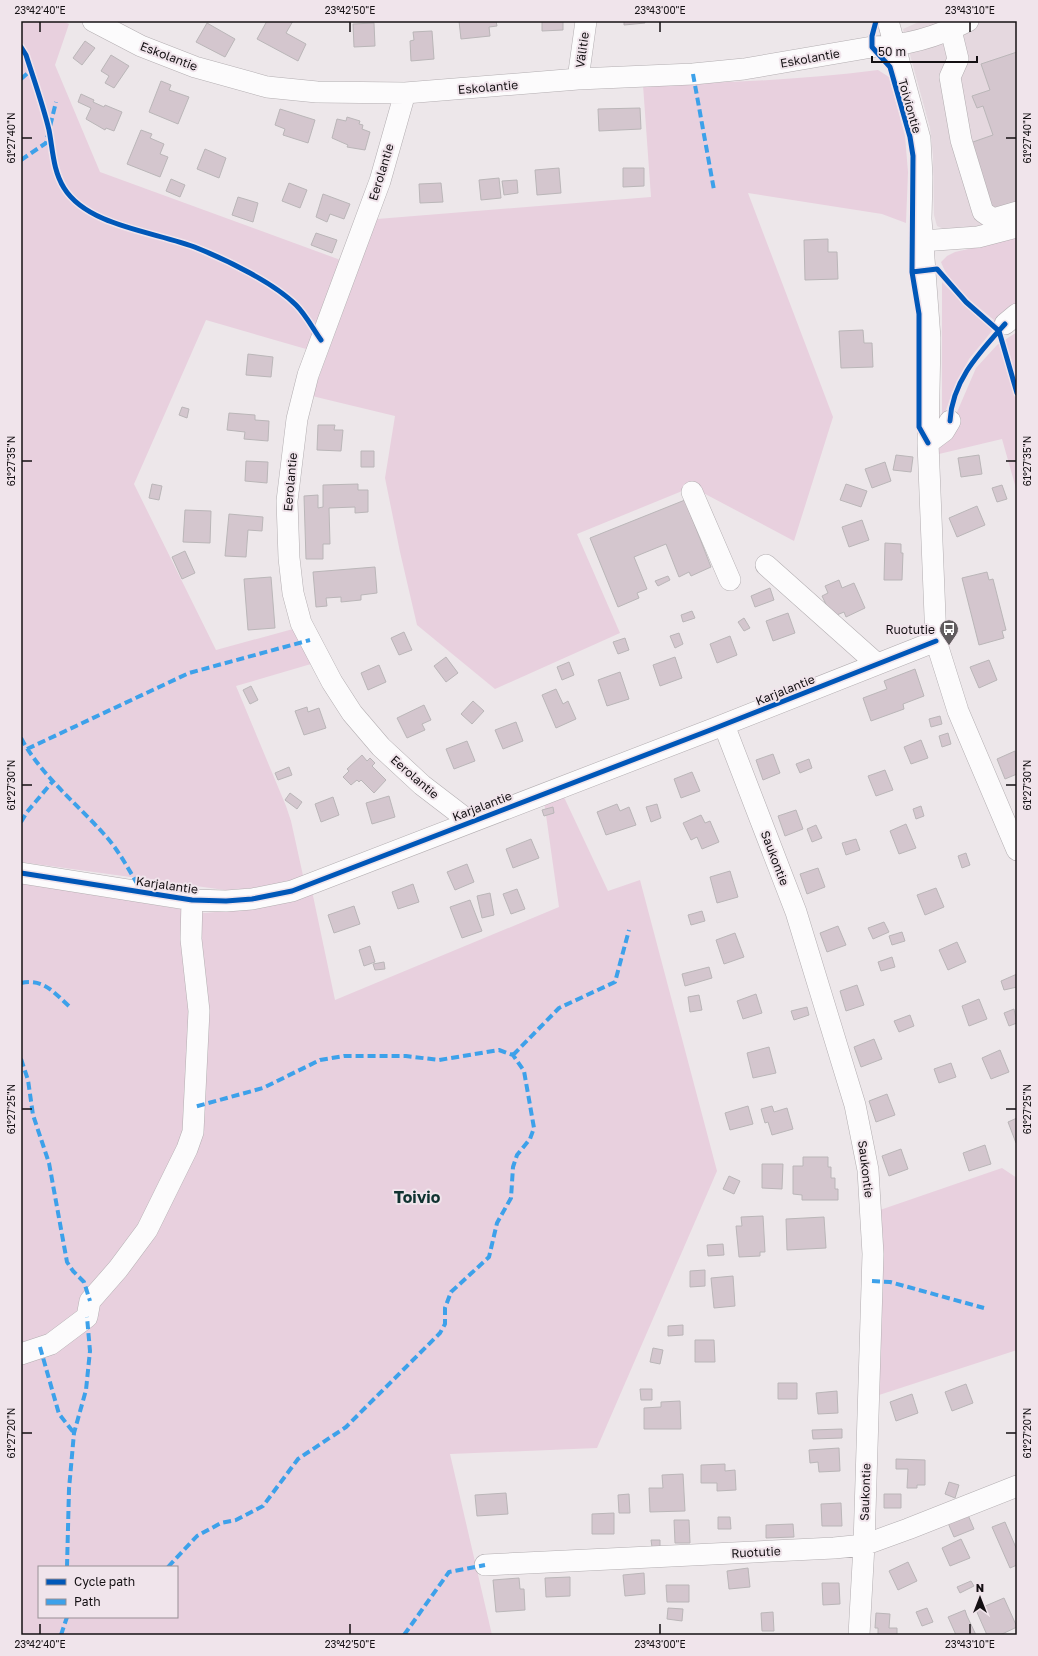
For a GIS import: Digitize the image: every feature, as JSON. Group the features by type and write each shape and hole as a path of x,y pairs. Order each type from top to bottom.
{"street":[{"name":"Eskolantie","path":"93,21 141,46 195,67 267,87 317,92 405,93 578,79 693,74 744,69 872,47 893,46 960,26"},
{"name":"Välitie","path":"578,79 586,21"},
{"name":"Toiviontie","path":"888,21 893,46 920,139 922,177 922,241"},
{"path":"960,26 958,59 950,77 961,140 983,212 993,219 1017,212"},
{"name":"Eerolantie","path":"405,93 380,181 308,376 299,412 290,466 287,501 289,558 293,593 300,623 332,682 352,713 381,747 419,782 469,822"},
{"path":"1017,227 978,237 922,241 930,338 928,443 936,641 958,711 1017,850"},
{"path":"928,443 944,431 950,421"},
{"path":"692,492 730,580"},
{"path":"766,565 877,664"},
{"name":"Karjalantie","path":"21,873 192,900 226,901 252,899 292,890 724,725 936,641"},
{"name":"Saukontie","path":"724,725 796,912 855,1105 868,1170 873,1254 864,1544 859,1635"},
{"path":"21,1354 50,1344 87,1317 90,1301 118,1269 147,1230 187,1149 193,1132 199,1011 191,939 192,900"},
{"name":"Ruotutie","path":"485,1565 834,1548 864,1544 908,1529 1017,1486"}],"shaded area":[{"path":"21,21 63,21 69,24 55,65 100,172 346,262 306,349 206,320 134,484 216,650 293,629 311,664 236,686 286,806 291,821 304,880 275,887 225,890 21,862"},
{"path":"921,21 1017,21 1017,218 975,229 948,231 937,226 934,215 933,155 930,128 903,29"},
{"path":"878,70 889,77 905,136 908,172 906,223 882,214 748,193 833,417 794,541 692,487 577,534 620,633 495,689 417,625 385,478 395,416 312,396 377,219 651,197 643,85 760,80"},
{"path":"1017,238 1017,308 1001,321 995,321 957,288 945,272 941,262 947,256 955,252"},
{"path":"942,282 962,302 989,323 992,331 969,359 953,391 943,418 942,417"},
{"path":"1017,332 1017,492 1002,439 939,454 940,438 948,433 976,368 997,345"},
{"path":"563,795 608,891 640,880 717,1171 597,1448 450,1454 492,1635 21,1635 21,883 205,913 255,908 312,891 335,1000 559,907 544,801"},
{"path":"1002,1168 1017,1178 1017,1350 876,1396 880,1210"}],"building":[{"path":"267,21 293,21 286,33 306,44 298,61 257,39"},
{"path":"459,21 496,21 497,26 489,27 490,36 461,39"},
{"path":"542,21 563,21 563,30 542,31"},
{"path":"624,21 645,21 645,23 624,25"},
{"path":"207,23 235,39 225,57 196,42"},
{"path":"374,23 375,46 354,47 353,24"},
{"path":"432,31 434,59 411,61 410,41 414,40 413,32"},
{"path":"85,41 95,48 82,65 73,58"},
{"path":"1017,52 1017,204 994,212 970,143 993,135 983,106 977,108 972,96 990,90 981,64"},
{"path":"111,55 129,66 114,88 105,83 109,76 101,71"},
{"path":"161,81 171,85 169,90 189,97 178,124 149,112"},
{"path":"81,94 104,107 105,105 122,112 114,131 106,128 105,130 86,119 91,108 78,102"},
{"path":"640,108 641,129 599,131 598,109"},
{"path":"280,109 315,120 308,143 283,135 285,129 275,125"},
{"path":"347,117 360,121 359,124 363,125 362,129 370,132 365,150 347,147 348,145 332,138 337,119 346,121"},
{"path":"141,130 152,134 150,138 164,144 160,154 168,157 160,177 127,164"},
{"path":"205,149 226,158 219,178 197,169"},
{"path":"559,168 561,193 537,195 535,170"},
{"path":"623,168 644,168 644,186 623,187"},
{"path":"499,178 501,198 481,200 479,180"},
{"path":"171,179 185,185 180,197 166,191"},
{"path":"517,180 518,193 504,195 502,181"},
{"path":"289,183 307,190 300,208 282,201"},
{"path":"441,183 443,202 420,203 419,184"},
{"path":"323,194 350,204 344,219 330,214 327,222 316,217"},
{"path":"238,197 258,203 253,222 232,215"},
{"path":"316,233 337,240 332,253 311,245"},
{"path":"828,239 828,252 837,252 838,279 805,280 804,240"},
{"path":"863,330 864,343 872,343 873,367 841,368 839,331"},
{"path":"248,354 273,357 271,377 246,375"},
{"path":"182,407 189,409 187,418 179,415"},
{"path":"229,413 255,415 255,420 269,421 268,441 244,439 245,432 227,430"},
{"path":"318,425 335,425 334,430 343,430 341,451 317,450"},
{"path":"361,451 374,451 374,467 361,467"},
{"path":"896,455 913,457 911,472 893,470"},
{"path":"979,455 982,474 961,477 958,458"},
{"path":"246,461 268,462 267,483 245,481"},
{"path":"885,462 891,481 872,488 865,469"},
{"path":"152,484 162,486 159,500 149,498"},
{"path":"358,484 358,490 368,490 368,512 355,513 355,507 329,508 330,544 323,544 323,559 306,559 304,496 318,495 318,508 323,507 323,485"},
{"path":"846,484 867,491 861,507 840,500"},
{"path":"1002,485 1007,499 997,502 992,488"},
{"path":"685,500 711,567 691,576 689,572 679,577 666,544 634,557 647,589 637,593 639,598 618,607 590,538"},
{"path":"977,506 985,525 957,537 949,518"},
{"path":"185,510 211,511 210,543 183,542"},
{"path":"229,514 263,517 262,531 248,530 246,557 225,556"},
{"path":"862,520 869,540 849,547 842,527"},
{"path":"885,543 901,544 901,553 903,553 902,580 884,580"},
{"path":"185,551 195,573 182,579 172,557"},
{"path":"375,567 377,593 361,595 361,600 341,602 341,597 326,598 327,606 316,607 313,572"},
{"path":"987,572 989,580 993,579 1006,630 1002,631 1004,638 979,645 962,578"},
{"path":"668,576 670,580 658,586 655,581"},
{"path":"271,577 275,628 248,630 244,579"},
{"path":"839,580 842,588 854,583 865,608 846,617 844,612 832,617 822,596 828,593 825,586"},
{"path":"770,588 774,600 755,607 751,596"},
{"path":"692,611 695,618 683,622 681,615"},
{"path":"788,613 795,633 773,641 766,621"},
{"path":"744,618 750,628 744,631 738,622"},
{"path":"404,632 412,650 399,655 391,638"},
{"path":"679,633 683,644 675,648 670,636"},
{"path":"730,636 737,655 717,663 710,644"},
{"path":"625,638 629,650 618,654 613,642"},
{"path":"446,657 458,673 446,682 434,666"},
{"path":"675,657 682,678 660,686 653,665"},
{"path":"989,660 997,680 979,688 970,667"},
{"path":"569,662 574,675 562,680 557,667"},
{"path":"379,665 386,682 368,690 361,673"},
{"path":"915,669 924,696 903,704 904,709 871,721 863,698 887,689 884,681"},
{"path":"620,672 629,699 607,706 598,680"},
{"path":"251,686 258,700 250,704 243,690"},
{"path":"556,689 563,704 568,701 576,719 556,728 542,695"},
{"path":"473,701 484,711 472,724 461,714"},
{"path":"424,705 431,720 422,724 425,730 407,738 397,718"},
{"path":"307,707 308,712 319,708 326,728 304,735 295,711"},
{"path":"940,716 942,724 931,727 929,719"},
{"path":"516,722 523,741 503,749 495,730"},
{"path":"948,733 951,744 942,747 939,736"},
{"path":"921,740 928,758 911,764 904,747"},
{"path":"467,741 475,761 454,769 446,749"},
{"path":"1015,751 1017,774 1005,779 997,759"},
{"path":"773,754 780,773 763,780 756,760"},
{"path":"362,755 367,761 370,758 375,763 372,766 386,780 374,793 361,780 359,782 357,780 351,785 343,777 349,771 347,769"},
{"path":"809,759 812,768 800,773 796,764"},
{"path":"289,767 292,775 278,780 275,773"},
{"path":"885,770 893,790 876,796 868,776"},
{"path":"692,772 700,791 681,798 674,779"},
{"path":"290,793 302,802 297,809 285,800"},
{"path":"389,796 395,817 372,824 366,803"},
{"path":"333,797 339,815 321,822 315,804"},
{"path":"617,804 620,811 629,807 636,825 606,835 597,812"},
{"path":"657,804 661,818 651,822 646,807"},
{"path":"921,806 924,816 916,819 913,809"},
{"path":"553,807 554,813 544,816 542,810"},
{"path":"796,810 803,829 785,836 778,816"},
{"path":"701,815 705,823 710,821 719,842 702,849 697,837 691,840 683,823"},
{"path":"906,824 916,848 899,854 890,831"},
{"path":"816,825 822,838 812,842 807,829"},
{"path":"531,839 539,858 513,868 506,849"},
{"path":"856,839 860,850 846,855 842,843"},
{"path":"966,853 970,865 962,868 958,856"},
{"path":"467,864 474,882 455,890 447,872"},
{"path":"818,868 825,887 807,894 800,874"},
{"path":"730,871 738,897 717,903 710,877"},
{"path":"413,884 419,902 398,909 392,892"},
{"path":"936,888 944,907 925,915 917,895"},
{"path":"517,889 525,909 511,914 503,894"},
{"path":"490,893 494,915 482,918 477,896"},
{"path":"470,900 482,931 462,938 450,907"},
{"path":"354,906 360,924 334,933 328,915"},
{"path":"702,911 705,921 691,925 688,915"},
{"path":"884,922 889,932 873,939 868,928"},
{"path":"838,926 846,945 827,952 820,933"},
{"path":"902,932 905,941 892,945 889,936"},
{"path":"735,933 744,957 724,964 716,940"},
{"path":"957,942 966,962 948,970 939,950"},
{"path":"370,946 375,962 364,966 359,950"},
{"path":"892,957 895,967 881,971 878,962"},
{"path":"384,962 385,969 375,970 373,964"},
{"path":"709,967 712,978 685,986 682,974"},
{"path":"1017,974 1017,987 1004,990 1001,981"},
{"path":"857,985 864,1005 846,1011 840,991"},
{"path":"756,994 762,1013 743,1019 737,1001"},
{"path":"699,995 702,1010 690,1012 688,997"},
{"path":"979,999 987,1019 969,1026 962,1006"},
{"path":"807,1007 809,1015 794,1020 791,1011"},
{"path":"1014,1009 1017,1023 1009,1026 1004,1013"},
{"path":"910,1015 914,1026 899,1032 894,1021"},
{"path":"874,1039 882,1059 861,1067 854,1047"},
{"path":"769,1047 776,1073 753,1078 747,1053"},
{"path":"1000,1050 1009,1072 991,1079 982,1058"},
{"path":"951,1063 956,1077 939,1083 934,1069"},
{"path":"887,1094 895,1115 876,1122 869,1101"},
{"path":"748,1106 753,1124 730,1130 725,1113"},
{"path":"772,1106 774,1112 787,1108 793,1129 772,1135 768,1122 765,1123 761,1109"},
{"path":"1017,1118 1017,1142 1016,1143 1008,1122"},
{"path":"985,1145 991,1164 969,1171 963,1153"},
{"path":"901,1149 908,1169 889,1176 882,1156"},
{"path":"803,1157 828,1157 828,1167 831,1167 831,1178 835,1178 835,1189 838,1189 838,1200 802,1200 802,1195 793,1194 793,1166 803,1166"},
{"path":"762,1164 783,1164 782,1189 762,1188"},
{"path":"729,1176 740,1181 734,1194 723,1189"},
{"path":"763,1216 765,1252 760,1252 760,1256 739,1257 736,1226 742,1226 741,1217"},
{"path":"824,1217 826,1248 787,1250 786,1219"},
{"path":"723,1244 724,1255 708,1256 707,1245"},
{"path":"705,1270 705,1286 690,1287 690,1271"},
{"path":"733,1276 735,1306 714,1308 711,1278"},
{"path":"683,1325 683,1335 668,1336 668,1326"},
{"path":"695,1340 714,1340 715,1362 695,1362"},
{"path":"653,1348 663,1350 660,1364 650,1362"},
{"path":"778,1383 797,1383 797,1399 778,1399"},
{"path":"966,1384 973,1403 952,1411 945,1392"},
{"path":"640,1389 652,1389 652,1400 641,1400"},
{"path":"837,1391 838,1413 818,1414 816,1393"},
{"path":"912,1394 918,1413 896,1421 890,1402"},
{"path":"680,1401 681,1429 644,1429 644,1408 661,1407 661,1402"},
{"path":"842,1429 842,1438 813,1439 812,1430"},
{"path":"839,1448 840,1471 819,1472 818,1462 810,1463 809,1450"},
{"path":"896,1459 925,1460 925,1485 917,1485 917,1488 907,1488 908,1469 896,1469"},
{"path":"725,1464 725,1471 735,1470 736,1490 717,1491 717,1483 701,1483 701,1465"},
{"path":"683,1474 685,1511 650,1512 649,1488 663,1488 662,1475"},
{"path":"949,1482 959,1485 955,1498 945,1494"},
{"path":"506,1493 508,1514 477,1516 475,1495"},
{"path":"629,1494 630,1513 619,1513 618,1495"},
{"path":"884,1494 901,1494 901,1508 884,1508"},
{"path":"841,1503 842,1526 822,1526 821,1504"},
{"path":"614,1513 614,1534 592,1534 592,1514"},
{"path":"968,1515 974,1529 954,1537 948,1523"},
{"path":"718,1517 730,1517 731,1529 718,1529"},
{"path":"674,1520 689,1520 690,1543 675,1543"},
{"path":"1005,1522 1017,1550 1017,1565 1010,1568 992,1527"},
{"path":"793,1524 794,1537 766,1538 766,1525"},
{"path":"961,1539 970,1558 950,1566 942,1548"},
{"path":"651,1540 660,1540 660,1547 652,1547"},
{"path":"908,1562 917,1581 898,1590 889,1571"},
{"path":"748,1568 750,1587 729,1589 727,1571"},
{"path":"644,1573 645,1594 625,1596 623,1575"},
{"path":"570,1577 570,1596 546,1597 545,1578"},
{"path":"519,1578 520,1589 524,1589 525,1610 496,1612 493,1580"},
{"path":"971,1581 974,1586 960,1593 957,1587"},
{"path":"822,1583 839,1583 840,1604 823,1605"},
{"path":"666,1585 689,1585 689,1602 667,1602"},
{"path":"1004,1598 1017,1627 1000,1635 987,1635 976,1610"},
{"path":"668,1608 683,1609 682,1621 667,1619"},
{"path":"927,1608 933,1622 922,1626 916,1612"},
{"path":"965,1610 976,1635 956,1635 948,1617"},
{"path":"773,1612 774,1631 762,1631 761,1613"},
{"path":"876,1613 890,1614 889,1628 897,1628 897,1635 878,1635 878,1628 875,1628"}],"marked path":[{"path":"21,79 31,70"},
{"path":"693,74 714,190"},
{"path":"21,160 46,143 56,102"},
{"path":"27,749 189,673 310,640"},
{"path":"21,738 38,764 48,776 109,840 124,861 142,892"},
{"path":"21,822 27,812 53,781"},
{"path":"513,1055 559,1008 615,982 629,930"},
{"path":"21,983 29,982 42,985 54,992 70,1007"},
{"path":"169,1566 197,1536 221,1523 236,1520 263,1506 298,1459 346,1427 440,1333 445,1324 445,1308 451,1292 489,1257 497,1223 511,1198 513,1167 517,1155 530,1139 534,1128 524,1071 513,1055 499,1050 439,1060 406,1056 344,1056 320,1060 263,1088 194,1107"},
{"path":"21,1059 28,1080 33,1115 49,1163 67,1262 73,1271 84,1282 90,1301"},
{"path":"872,1281 890,1282 984,1308"},
{"path":"67,1566 69,1489 74,1433 86,1390 90,1351 87,1317"},
{"path":"40,1347 59,1414 74,1433"},
{"path":"404,1635 449,1572 485,1565"},
{"path":"61,1635 67,1618"}],"cycle path":[{"path":"876,21 872,36 872,47 890,67 910,137 913,156 912,272 919,314 919,427 928,443"},
{"path":"21,47 26,55 44,111 60,181 75,201 89,212 106,220 197,248 263,280 287,297 300,309 321,340"},
{"path":"912,272 937,269 966,302 999,331 1017,393"},
{"path":"950,421 952,407 961,380 968,368 1005,324"},
{"path":"21,873 192,900 226,901 252,899 292,891 713,729 936,641"}],"place":[{"name":"Ruotutie","path":"949,646"}],"district":[{"name":"Toivio","path":"417,1197"}]}
